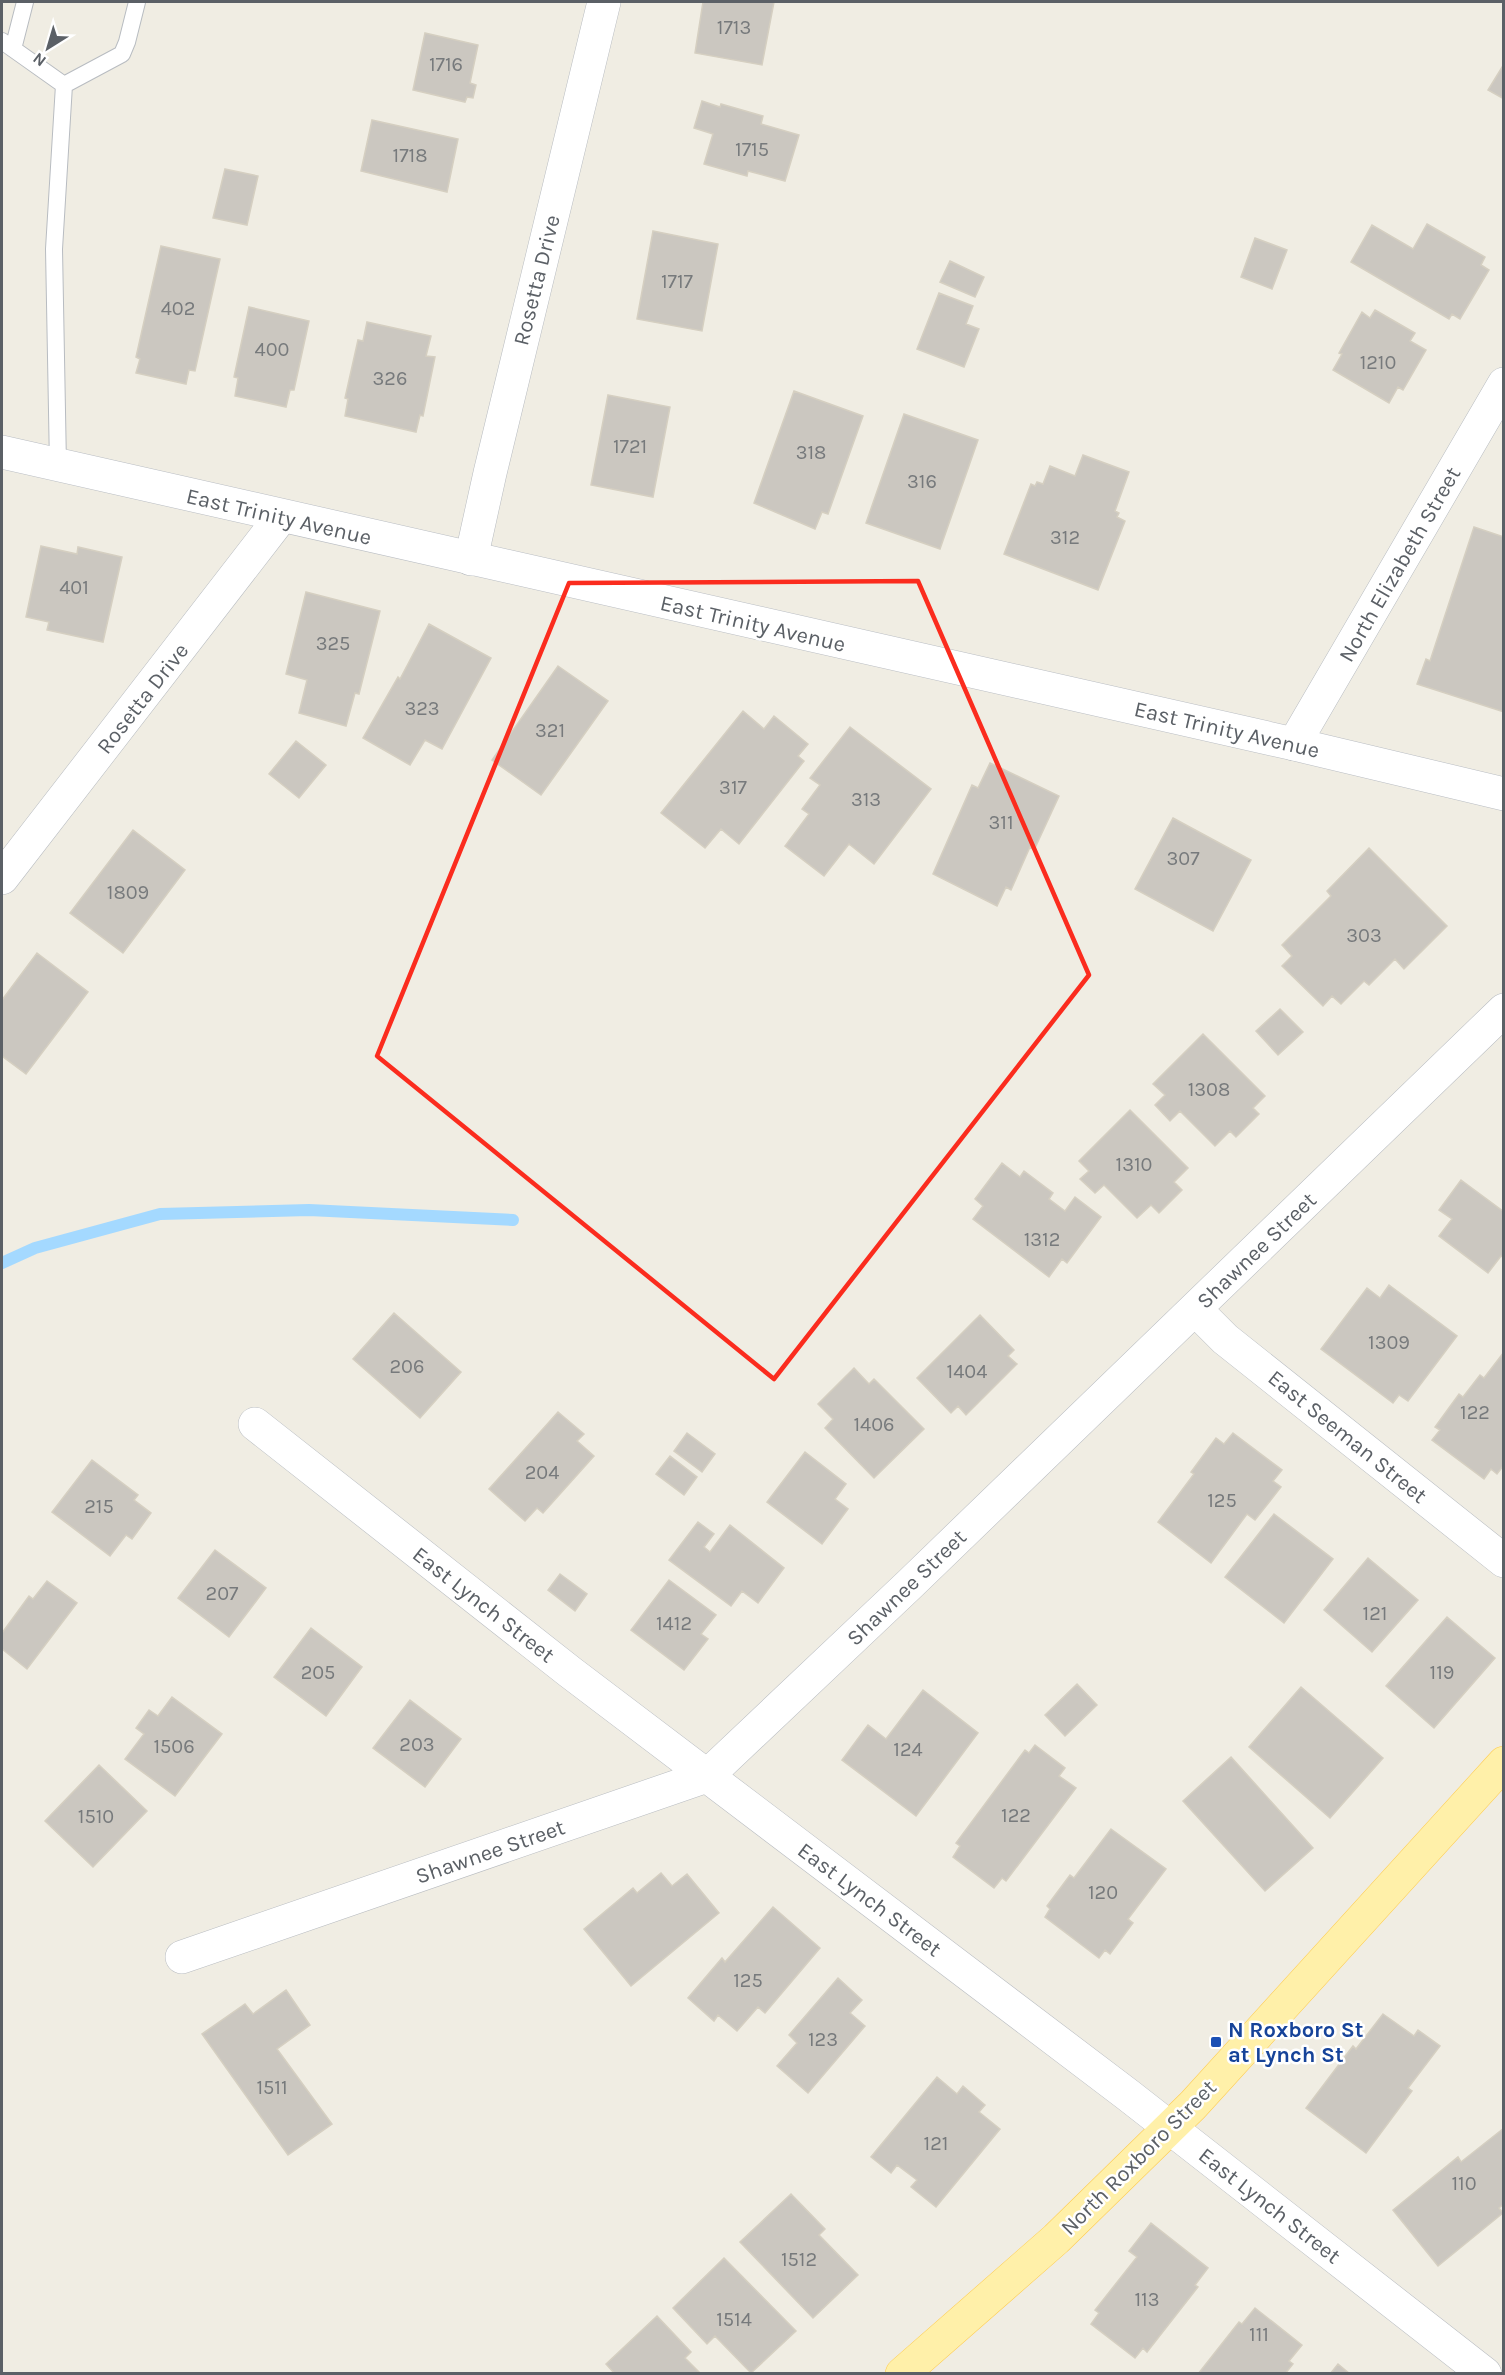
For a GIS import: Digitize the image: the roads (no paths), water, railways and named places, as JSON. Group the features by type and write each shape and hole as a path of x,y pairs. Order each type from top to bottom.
{"main road":[{"name":"North Roxboro Street","path":"902,2373 1056,2239 1170,2128 1503,1763"}],"street":[{"name":"Rosetta Drive","path":"471,560 604,2"},
{"name":"North Elizabeth Street","path":"1294,744 1503,384"},
{"name":"East Trinity Avenue","path":"2,452 471,560 1294,744 1503,795"},
{"name":"Rosetta Drive","path":"2,878 281,517"},
{"name":"Shawnee Street","path":"182,1957 707,1776 910,1584 1503,1010"},
{"name":"East Seeman Street","path":"1195,1309 1235,1346 1503,1561"},
{"name":"East Lynch Street","path":"255,1424 707,1776 1170,2128 1485,2373"}],"lane":[{"path":"26,2 7,45 64,85"},
{"path":"64,85 122,54 137,2"},
{"path":"58,465 54,249 64,85"}],"waterway":[{"path":"2,1263 35,1248 160,1214 309,1210 513,1220"}],"place":[{"name":"N Roxboro St at Lynch St","path":"1216,2042"}]}
